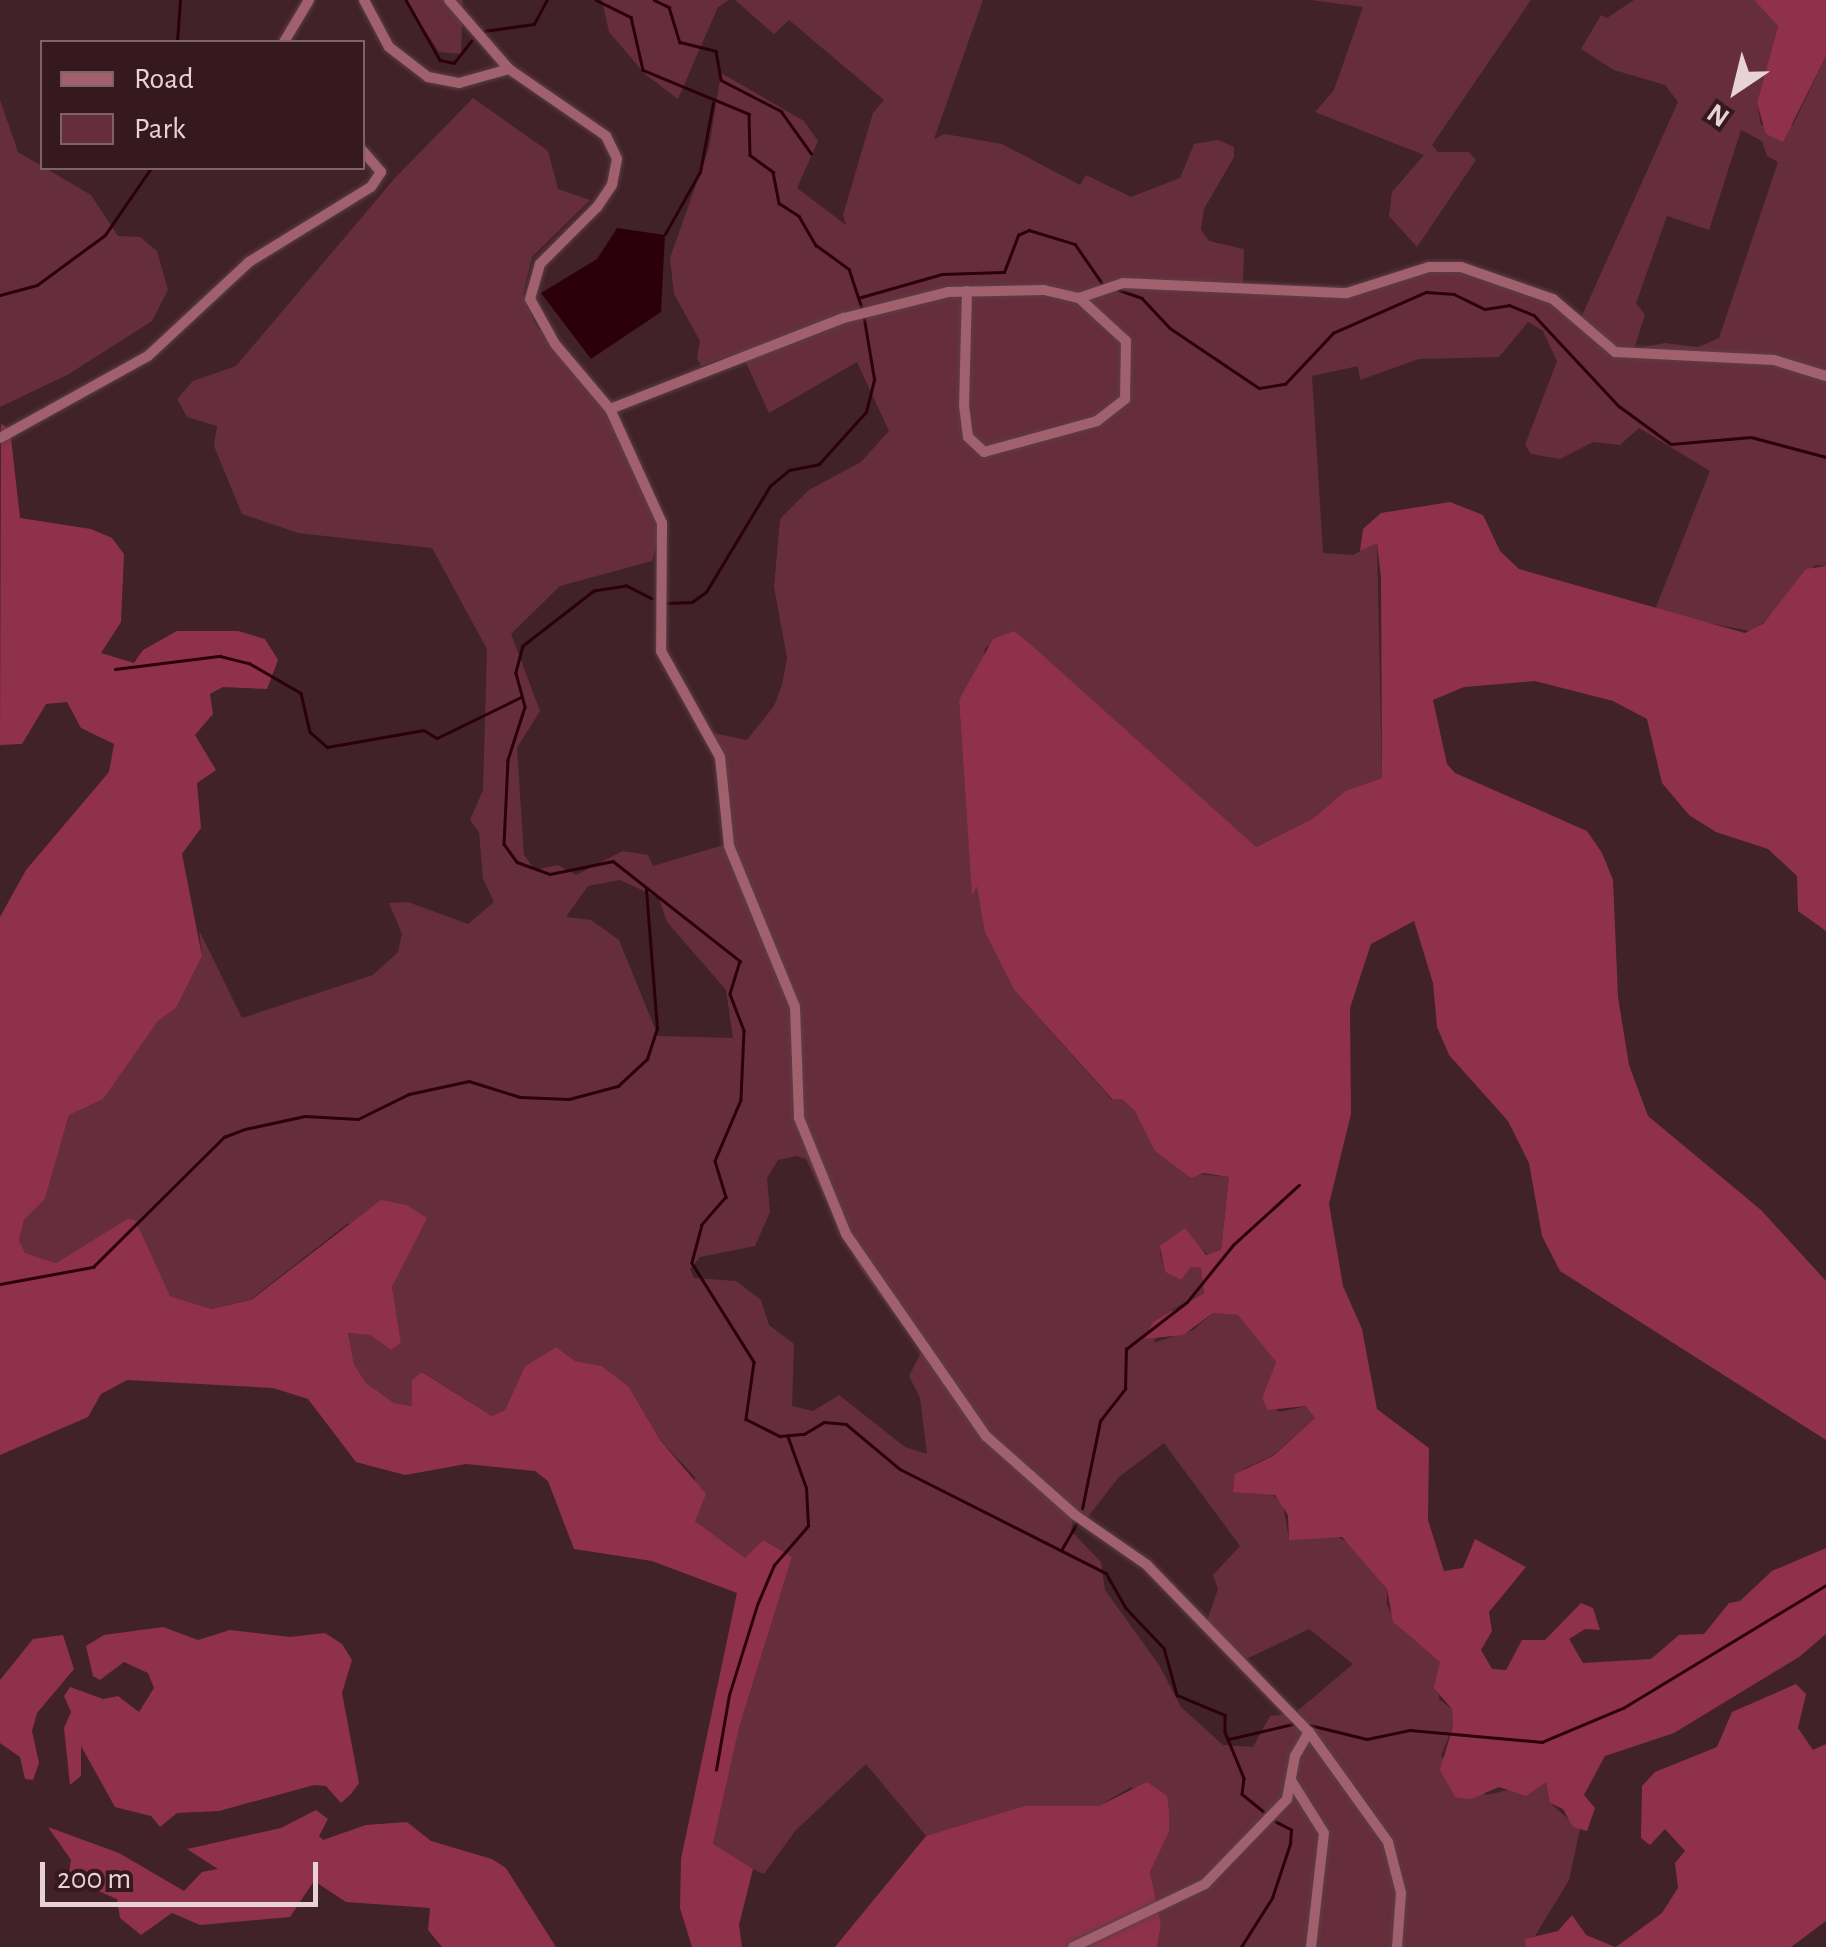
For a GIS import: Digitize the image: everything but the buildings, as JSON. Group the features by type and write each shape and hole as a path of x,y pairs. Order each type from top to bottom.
{"street":[{"path":"285,40 309,0"},
{"path":"364,0 389,47 428,77 459,83 509,69"},
{"path":"449,0 509,69 606,136 617,159 612,185 597,206 540,264 530,299 555,344 610,409 662,523 661,652 720,757 729,846 796,1008 799,1118 846,1234 986,1436 1076,1515 1147,1566 1310,1732 1388,1842 1400,1894 1397,1947"},
{"path":"0,438 148,356 249,262 371,187 381,172 365,153"},
{"path":"1079,298 1123,283 1347,293 1404,272 1461,267 1553,299 1615,352 1774,360 1826,376"},
{"path":"610,409 862,313 967,291 1044,290 1079,298 1126,341 1125,399 1097,421 984,452 968,437 964,405 967,291"},
{"path":"1073,1947 1195,1892 1277,1810 1291,1781 1295,1756 1310,1732"},
{"path":"1291,1781 1324,1834 1311,1947"}],"green space":[{"path":"405,0 463,0 461,54 439,52"},
{"path":"602,0 729,0 718,7 678,99 645,74 609,32"},
{"path":"735,0 983,0 934,139 945,134 1002,144 1080,185 1086,175 1131,197 1180,178 1194,144 1218,140 1234,147 1234,157 1204,209 1201,230 1209,241 1244,249 1243,283 1355,287 1409,273 1457,271 1554,301 1580,320 1678,102 1665,85 1614,70 1581,49 1601,15 1607,18 1634,0 1754,0 1778,26 1757,103 1761,125 1793,125 1826,56 1826,566 1815,565 1755,632 1654,612 1710,471 1639,428 1620,445 1593,442 1560,459 1531,454 1525,445 1557,361 1543,331 1528,322 1499,357 1419,359 1360,380 1358,366 1312,376 1323,553 1353,555 1377,542 1382,778 1345,791 1314,818 1255,847 1014,631 985,648 983,664 959,700 972,892 977,884 1015,991 1112,1100 1122,1099 1135,1111 1147,1133 1198,1174 1229,1177 1221,1250 1212,1258 1181,1232 1160,1252 1165,1272 1181,1280 1191,1267 1201,1268 1204,1293 1173,1309 1153,1343 1193,1330 1213,1313 1239,1315 1276,1362 1262,1398 1279,1412 1307,1406 1315,1418 1272,1456 1243,1469 1283,1504 1289,1539 1336,1536 1351,1544 1387,1589 1387,1605 1399,1627 1440,1662 1439,1699 1452,1709 1453,1726 1441,1756 1486,1795 1546,1782 1550,1803 1580,1829 1569,1880 1535,1936 1524,1939 1526,1947 1157,1947 1161,1925 1150,1872 1169,1832 1131,1787 1099,1806 1024,1806 926,1836 866,1764 795,1831 764,1874 746,1866 713,1844 739,1728 792,1557 763,1540 745,1558 695,1521 695,1477 660,1440 629,1387 602,1366 575,1361 556,1347 525,1366 505,1410 492,1416 423,1372 412,1380 413,1406 394,1403 366,1383 354,1364 348,1333 370,1335 391,1350 401,1343 392,1287 426,1218 347,1224 250,1300 211,1309 170,1296 127,1219 56,1263 25,1253 19,1240 24,1220 45,1199 69,1115 103,1098 158,1021 176,1008 202,956 199,930 242,1018 373,975 398,952 402,934 389,903 408,902 468,924 494,902 483,879 479,832 470,820 483,790 487,649 432,548 298,533 242,514 214,446 217,426 187,417 177,399 193,381 236,366 395,178 473,98 548,151 558,189 590,200 532,257 523,294 535,324 616,425 661,530 652,561 560,586 511,634 540,711 517,748 524,855 535,870 558,865 576,875 623,851 648,855 653,866 730,843 709,732 747,740 774,706 782,685 787,658 774,587 780,519 809,490 861,462 889,431 857,362 769,413 741,352 701,366 697,358 700,341 674,294 670,258 709,148 721,73 804,121 818,141 797,188 846,225 843,215 873,113 884,100 789,20 774,34","holes":["1741,130 1762,141 1767,156 1778,162 1719,338 1698,347 1665,343 1634,349 1645,315 1636,303 1667,216 1709,230","620,880 659,898 667,922 726,990 733,1038 658,1036 619,940 591,920 566,917 588,886","796,1156 806,1159 860,1268 922,1351 909,1376 920,1398 927,1454 905,1447 839,1395 813,1411 792,1406 794,1344 769,1325 761,1300 736,1281 694,1278 690,1269 700,1257 755,1246 770,1212 767,1178 778,1160","1164,1443 1240,1546 1213,1575 1218,1589 1206,1624 1238,1663 1309,1629 1353,1664 1295,1713 1270,1716 1253,1747 1223,1745 1181,1707 1159,1665 1105,1590 1101,1562 1071,1531 1073,1518 1086,1519 1119,1477"]},
{"path":"1311,0 1531,0 1432,145 1438,152 1469,152 1476,160 1417,247 1389,216 1392,192 1424,155 1315,112 1334,90 1363,7"},
{"path":"0,100 18,152 40,165 40,170 49,170 91,195 118,236 140,237 157,251 168,290 152,321 69,374 0,407"}],"shaded area":[{"path":"1754,0 1826,0 1826,56 1783,142 1766,134 1757,103 1778,26"},
{"path":"617,228 665,235 661,312 591,359 541,293 597,259"},
{"path":"1,424 10,429 20,518 91,529 112,538 124,554 121,622 101,653 134,663 143,650 177,631 238,631 265,639 278,660 267,689 223,687 210,694 213,714 195,735 216,770 197,783 201,828 182,854 202,956 176,1008 158,1021 103,1099 69,1115 45,1199 24,1220 19,1240 25,1253 56,1263 127,1219 135,1220 170,1296 211,1309 251,1300 381,1200 406,1205 427,1218 392,1287 401,1343 391,1350 370,1335 348,1333 354,1364 366,1383 394,1403 412,1406 412,1380 422,1372 492,1416 505,1410 525,1366 556,1347 575,1361 602,1366 629,1387 660,1440 706,1494 695,1521 745,1558 763,1540 792,1557 739,1728 713,1844 753,1869 739,1925 742,1947 692,1947 680,1908 681,1859 737,1593 652,1561 574,1549 548,1481 535,1471 466,1464 405,1475 356,1462 308,1399 273,1388 127,1380 101,1394 88,1417 0,1455 0,917 26,870 109,772 114,744 81,728 67,702 46,704 22,744 0,745"},
{"path":"1450,502 1483,515 1500,551 1519,569 1745,633 1763,624 1806,569 1826,566 1826,931 1798,911 1797,876 1768,849 1716,832 1689,815 1662,783 1647,719 1613,701 1535,681 1464,687 1433,700 1447,764 1455,773 1587,831 1602,853 1613,880 1618,997 1629,1065 1648,1116 1761,1210 1826,1281 1826,1440 1560,1271 1542,1236 1529,1163 1508,1121 1449,1055 1437,1027 1433,983 1414,921 1371,944 1350,1008 1351,1114 1329,1204 1343,1286 1362,1329 1377,1409 1429,1448 1428,1520 1444,1571 1463,1568 1475,1539 1526,1567 1489,1612 1492,1631 1481,1650 1492,1669 1506,1670 1522,1640 1545,1640 1581,1603 1593,1608 1600,1630 1585,1629 1569,1639 1583,1663 1651,1659 1679,1635 1704,1634 1729,1603 1740,1601 1772,1571 1826,1548 1826,1634 1799,1657 1674,1733 1605,1756 1584,1795 1595,1808 1587,1831 1573,1827 1563,1809 1550,1803 1546,1782 1526,1796 1499,1787 1471,1799 1455,1797 1440,1770 1453,1726 1452,1709 1434,1688 1440,1662 1393,1622 1387,1589 1342,1537 1289,1540 1288,1515 1275,1495 1233,1492 1235,1474 1273,1456 1315,1418 1306,1406 1268,1410 1262,1398 1276,1362 1238,1315 1213,1313 1183,1335 1144,1339 1153,1322 1204,1293 1201,1268 1191,1267 1181,1280 1165,1272 1160,1246 1185,1228 1206,1255 1221,1250 1229,1177 1203,1173 1191,1178 1155,1151 1135,1111 1122,1099 1113,1100 1015,991 985,932 977,886 972,895 959,700 993,639 1014,631 1256,847 1314,818 1345,791 1382,778 1381,577 1377,543 1360,551 1363,529 1381,513"},
{"path":"163,1627 198,1640 230,1630 290,1637 325,1633 342,1644 352,1660 342,1693 359,1783 351,1794 341,1803 326,1786 314,1785 219,1811 177,1813 160,1827 151,1816 115,1807 81,1746 81,1776 70,1785 64,1728 71,1712 64,1696 70,1687 103,1699 118,1696 139,1712 154,1688 148,1673 124,1662 100,1680 93,1676 86,1646 104,1635"},
{"path":"63,1635 74,1669 37,1713 32,1731 39,1763 33,1780 25,1779 20,1757 0,1743 0,1680 33,1639"},
{"path":"1796,1684 1806,1694 1798,1728 1813,1750 1826,1744 1826,1921 1791,1947 1616,1947 1662,1913 1678,1888 1675,1863 1685,1851 1665,1829 1650,1845 1641,1838 1642,1786 1655,1772 1717,1747 1732,1712"},
{"path":"1147,1782 1167,1796 1169,1812 1169,1832 1150,1872 1161,1925 1157,1947 835,1947 926,1836 1024,1806 1099,1806"},
{"path":"316,1810 328,1819 319,1836 323,1840 366,1825 407,1822 431,1841 492,1859 506,1868 556,1947 442,1947 428,1930 430,1908 346,1902 314,1881 290,1917 200,1925 172,1913 141,1935 120,1918 117,1899 68,1878 71,1860 48,1827 119,1853 184,1891 202,1872 218,1869 187,1849 281,1828"},
{"path":"1572,1915 1586,1935 1615,1947 1526,1947 1524,1939 1558,1931"}],"waterway":[{"path":"177,40 180,0"},
{"path":"406,0 440,60 454,63 471,41"},
{"path":"484,31 534,24 547,0"},
{"path":"596,0 631,17 643,70 749,114 750,155 773,172 779,203 799,216 816,245 849,269 863,311"},
{"path":"654,0 669,7 680,42 716,51 721,80 781,111 811,153"},
{"path":"665,234 700,172 713,103"},
{"path":"0,295 37,285 105,235 150,170"},
{"path":"858,298 942,274 1004,272 1018,235 1029,230 1075,244 1102,283"},
{"path":"1119,290 1142,298 1170,328 1259,388 1285,384 1333,333 1426,292 1454,294 1485,309 1509,305 1534,315 1619,406 1671,444 1751,437 1826,457"},
{"path":"666,603 692,602 706,592 770,486 789,470 819,464 866,412 874,379 864,319"},
{"path":"652,599 626,586 594,591 523,646 516,673 525,707 508,760 504,844 517,862 550,874 613,861 740,961 730,994 744,1030 741,1100 715,1161 726,1197 702,1225 692,1263 754,1362 746,1419 780,1436 804,1434 824,1422 846,1424 900,1469 1106,1573 1126,1608 1164,1648 1177,1695 1225,1715 1225,1732 1244,1778 1242,1794 1263,1811"},
{"path":"115,669 220,656 249,663 301,693 310,732 327,747 424,730 437,738 521,697"},
{"path":"0,1284 93,1267 224,1137 245,1129 305,1116 358,1119 409,1094 469,1081 520,1097 569,1099 618,1086 647,1059 657,1029 646,889"},
{"path":"1082,1509 1100,1421 1125,1389 1126,1349 1187,1302 1233,1245 1299,1185"},
{"path":"716,1770 729,1695 757,1605 774,1565 808,1526 806,1488 788,1438"},
{"path":"1062,1549 1077,1523"},
{"path":"1310,1725 1367,1739 1410,1730 1542,1742 1623,1708 1826,1585"},
{"path":"1229,1739 1293,1724"},
{"path":"1241,1947 1272,1898 1290,1844 1291,1830 1276,1822"}]}
